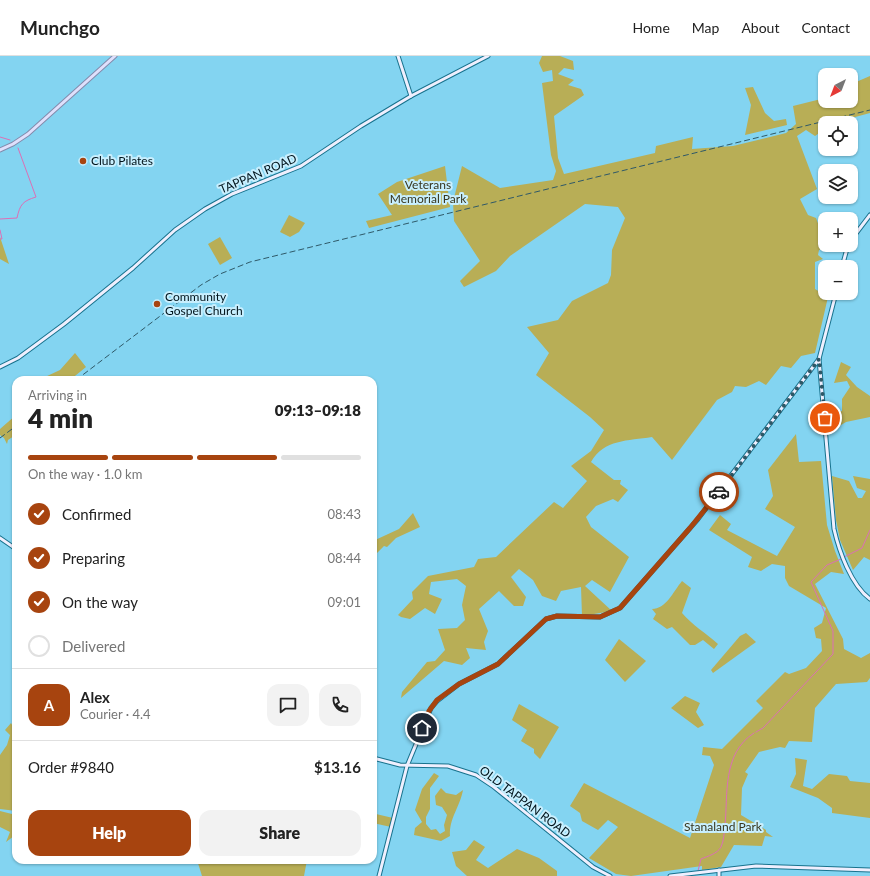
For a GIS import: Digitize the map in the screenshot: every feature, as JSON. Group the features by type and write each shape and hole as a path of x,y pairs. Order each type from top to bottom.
{"main road":[{"path":"0,150 13,144 28,134 115,56"}],"street":[{"path":"398,56 411,96"},
{"name":"TAPPAN ROAD","path":"0,367 15,361 33,348 133,268 171,234 193,217 232,194 302,166 361,126 411,96 488,56"},
{"path":"858,231 870,215"},
{"path":"834,300 819,359 834,529 844,558 858,587 870,599"},
{"path":"379,876 407,766 426,716 434,704 459,684 498,664 543,622 557,616 600,617 620,608 698,519 819,359"},
{"path":"0,538 12,546"},
{"name":"OLD TAPPAN ROAD","path":"377,759 392,764 407,766 448,766 476,775 499,791 593,867 610,876"},
{"path":"670,876 741,866 778,865 870,870"},
{"path":"719,870 719,876"}],"green space":[{"path":"542,56 560,56 573,61 574,70 564,68 558,74 574,80 568,85 581,89 584,95 554,116 558,158 564,174 655,153 656,146 693,137 692,149 733,146 786,133 796,124 793,106 818,100 818,108 858,108 858,81 870,76 870,113 858,116 818,116 818,134 815,136 806,130 797,136 817,189 800,199 808,215 816,218 818,223 818,255 823,259 815,262 815,289 818,291 818,300 827,300 815,353 801,356 791,368 781,366 766,385 759,381 746,387 735,386 732,392 717,400 672,460 652,437 617,442 596,454 591,462 614,480 621,480 620,484 628,490 618,502 613,499 596,506 586,517 591,527 629,557 610,592 592,580 585,586 612,611 582,616 581,587 561,591 556,601 542,596 533,580 519,569 511,577 526,597 523,606 514,606 499,591 479,609 488,631 484,642 486,650 466,648 470,658 462,665 444,661 401,698 402,692 427,662 435,661 445,650 438,629 457,628 465,620 462,605 466,586 457,579 431,582 429,594 442,599 435,614 425,608 410,619 398,615 413,599 412,592 428,576 474,567 478,559 496,557 554,502 563,508 587,481 571,466 591,451 604,430 590,417 536,375 549,353 527,327 558,320 572,301 608,283 611,275 612,250 625,218 618,207 585,204 510,256 496,271 464,287 460,281 480,261 454,221 453,202 462,166 500,188 553,180 556,171 551,155 542,83 553,81 552,70 543,72 539,63"},
{"path":"753,87 765,113 774,121 786,119 787,125 745,135 751,105 745,88"},
{"name":"Veterans Memorial Park","path":"445,166 450,207 369,228 366,221 392,215 378,194 397,182"},
{"path":"289,215 305,223 299,232 290,237 280,232"},
{"path":"0,237 9,264 0,259"},
{"path":"220,237 232,258 220,265 208,244"},
{"path":"75,353 86,367 75,376 47,376 60,370"},
{"path":"841,362 851,367 846,375 857,387 870,396 870,417 846,422 836,428 828,428 826,414 842,411 842,399 850,387 847,381 834,383"},
{"path":"12,418 12,437 8,440 7,444 4,438 0,435 0,429"},
{"name":"Stanaland Park","path":"796,434 799,462 821,461 827,525 844,574 831,572 815,584 843,639 844,649 861,658 870,653 870,678 867,682 836,684 815,708 812,742 789,741 785,748 780,747 759,752 745,772 748,774 742,788 741,815 766,830 766,832 773,837 765,836 762,846 734,845 721,867 702,870 702,866 631,876 616,874 589,858 618,827 608,820 598,830 582,821 580,813 570,806 584,783 690,838 714,765 710,756 702,755 703,747 722,749 763,708 756,701 785,672 789,674 806,668 822,651 821,639 816,638 814,628 822,623 826,608 789,586 785,578 785,566 772,564 761,571 748,567 752,557 709,530 720,515 731,524 727,530 777,556 795,527 765,509 773,496 768,470"},
{"path":"832,476 849,481 858,498 862,498 866,491 857,488 853,476 870,479 870,560 864,557 853,570 840,540 836,520"},
{"path":"413,513 420,527 396,538 387,547 384,546 377,553 377,539 399,529"},
{"path":"682,581 691,588 682,613 718,644 714,649 703,640 695,645 690,645 672,627 667,629 653,619 656,614 652,609 665,603"},
{"path":"746,633 756,642 713,673 711,670 740,636"},
{"path":"619,639 646,661 625,682 605,660"},
{"path":"685,696 700,703 696,712 704,725 698,728 671,708"},
{"path":"519,704 559,727 540,759 534,753 534,749 521,741 527,730 512,720"},
{"path":"11,723 12,810 0,809 0,755 7,745 10,735 5,730"},
{"path":"795,758 807,760 803,786 812,789 829,774 847,776 850,781 870,783 870,818 832,813 832,808 818,798 790,787 796,774"},
{"path":"434,773 439,776 430,788 430,809 426,817 426,824 431,830 436,829 440,834 445,831 444,825 447,815 442,807 436,805 435,796 441,788 446,793 456,795 463,790 451,824 450,836 441,841 414,835 415,828 422,822 415,810 422,789"},
{"path":"0,811 12,814 12,838 6,842 10,832 0,827"},
{"path":"377,814 393,818 391,827 377,824"},
{"path":"474,840 485,847 476,860 488,868 517,849 539,858 557,871 557,876 467,876 456,866 452,852 466,850"},
{"path":"198,864 306,864 304,876 202,876"}],"waterway":[{"path":"0,137 10,140"},
{"path":"0,219 17,218 21,206 28,200 36,197 18,148"},
{"path":"0,230 2,239 0,239"},
{"path":"844,557 862,548 870,530"},
{"path":"756,732 763,728 833,654 833,631 811,582 827,565 841,559"},
{"path":"698,871 701,859 715,853 722,845 725,826 727,788 732,763 736,752 744,741 754,733"}],"railway":[{"path":"81,376 201,285 220,274 250,262 870,110"},
{"path":"0,438 12,429"}],"way so far":[{"path":"719,492 819,359 825,418"}],"place":[{"name":"Club Pilates","path":"83,161"},
{"name":"Community Gospel Church","path":"157,304"}],"route":[{"path":"422,728 426,716 437,700 464,681 485,672 498,664 546,619 557,616 595,618 610,614 620,608 698,519 719,492"}]}
